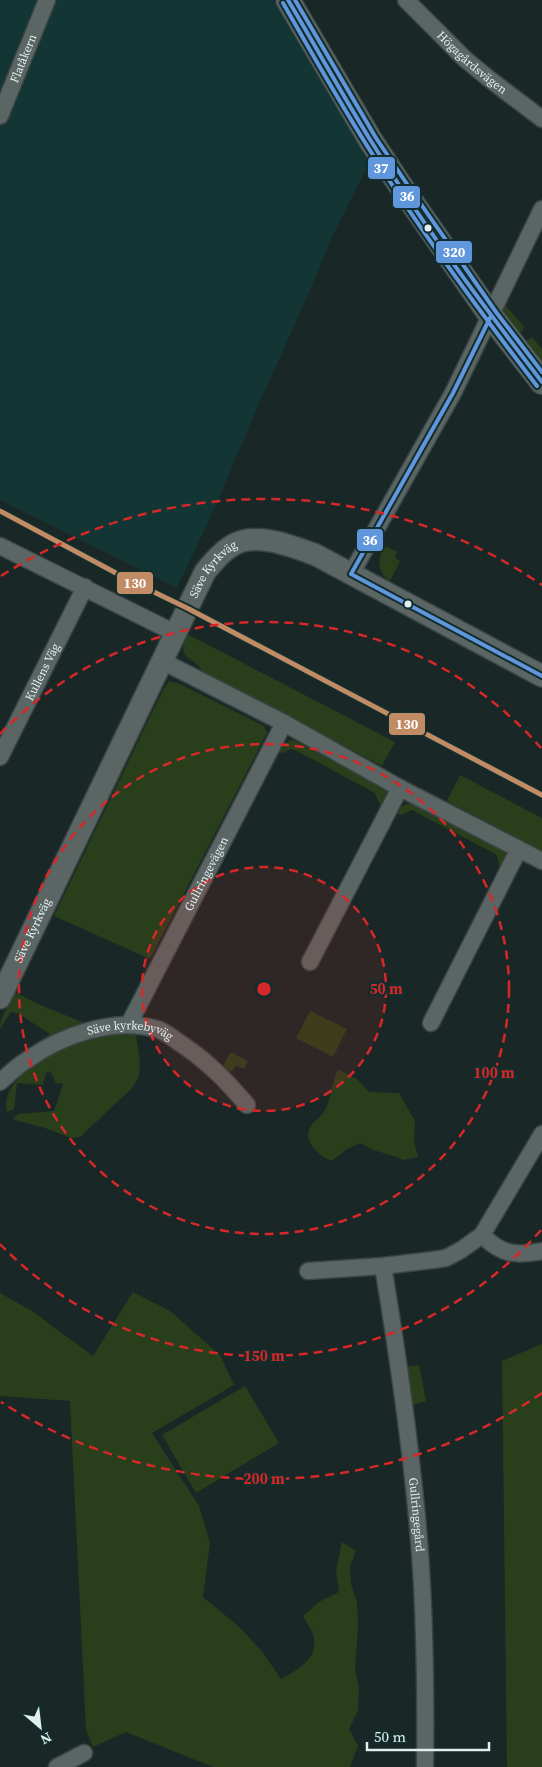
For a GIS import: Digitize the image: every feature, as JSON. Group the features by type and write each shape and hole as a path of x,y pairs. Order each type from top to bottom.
{"main road":[{"path":"288,0 371,142 491,316 542,382"}],"street":[{"name":"Flatåkern","path":"0,116 47,0"},
{"name":"Högagårdsvägen","path":"406,0 488,78 542,119"},
{"path":"351,574 454,392 542,210"},
{"name":"Säve Kyrkväg","path":"0,998 205,572 219,556 236,543 266,541 284,544 316,555 542,676"},
{"path":"0,546 175,633"},
{"name":"Kullens Väg","path":"0,757 85,587"},
{"path":"162,661 284,723 400,788 542,861"},
{"name":"Gullringevägen","path":"129,1024 284,723"},
{"path":"310,962 400,788"},
{"path":"431,1023 520,849"},
{"name":"Säve kyrkebyväg","path":"0,1082 26,1060 47,1047 72,1036 129,1024 159,1029 191,1050 222,1076 248,1105"},
{"path":"308,1271 382,1266 446,1258 461,1250 482,1236 542,1134"},
{"path":"482,1236 495,1248 508,1253 518,1254 542,1251"},
{"name":"Gullringegård","path":"382,1266 404,1403 417,1517 425,1662 425,1767"},
{"path":"57,1767 84,1753"}],"shaded area":[{"path":"0,0 273,0 369,163 332,237 217,503 177,588 0,500"}],"green space":[{"path":"504,306 524,327 521,334 504,314"},
{"path":"532,337 542,349 542,366 525,342"},
{"path":"385,546 397,552 395,558 400,561 390,581 383,575 379,560"},
{"path":"187,634 395,742 382,766 203,672 199,666 184,654 184,643"},
{"path":"169,681 178,683 264,726 267,733 150,959 54,916"},
{"path":"291,740 386,790 388,802 385,807 380,805 375,793 297,751 291,749 283,753 279,752 281,745"},
{"path":"460,775 542,818 542,851 447,801"},
{"path":"412,804 507,853 509,859 504,871 499,866 497,855 412,810 401,815 398,814 401,807"},
{"path":"15,993 82,1022 86,1026 22,1054 50,1034 19,1014 11,1012 0,1029 3,1015"},
{"path":"310,1011 347,1029 333,1057 296,1038"},
{"path":"136,1030 140,1062 139,1076 130,1090 80,1137 71,1138 13,1118 19,1114 54,1111 63,1084 56,1083 50,1071 46,1073 43,1085 17,1083 14,1109 7,1112 6,1102 14,1084 29,1068 47,1056 78,1039"},
{"path":"230,1053 248,1061 244,1069 236,1065 229,1072 222,1068"},
{"path":"339,1070 357,1079 369,1092 399,1093 415,1121 414,1141 418,1157 404,1160 373,1150 360,1143 347,1149 332,1161 322,1156 313,1148 308,1138 309,1132 312,1124 324,1112 337,1071"},
{"path":"133,1292 170,1311 220,1355 234,1385 152,1433 199,1506 210,1543 203,1597 237,1625 261,1650 281,1679 301,1667 311,1656 314,1642 313,1634 303,1616 319,1602 339,1592 336,1570 342,1542 356,1551 350,1566 351,1584 357,1602 358,1626 355,1669 359,1687 358,1711 349,1729 358,1746 350,1767 213,1767 126,1732 93,1747 86,1730 70,1401 0,1396 0,1293 32,1311 93,1356"},
{"path":"542,1344 542,1767 507,1767 502,1361"},
{"path":"419,1365 426,1401 413,1405 407,1367"},
{"path":"245,1386 279,1443 196,1493 162,1435"}],"transit line":[{"name":"36","path":"288,0 360,123 411,203 475,293 542,382"},
{"name":"320","path":"295,0 376,138 496,312 542,372"},
{"name":"37","path":"283,3 345,109 406,206 470,297 537,386"},
{"name":"36","path":"491,316 453,393 351,574 542,676"},
{"name":"130","path":"0,511 542,795"}]}
